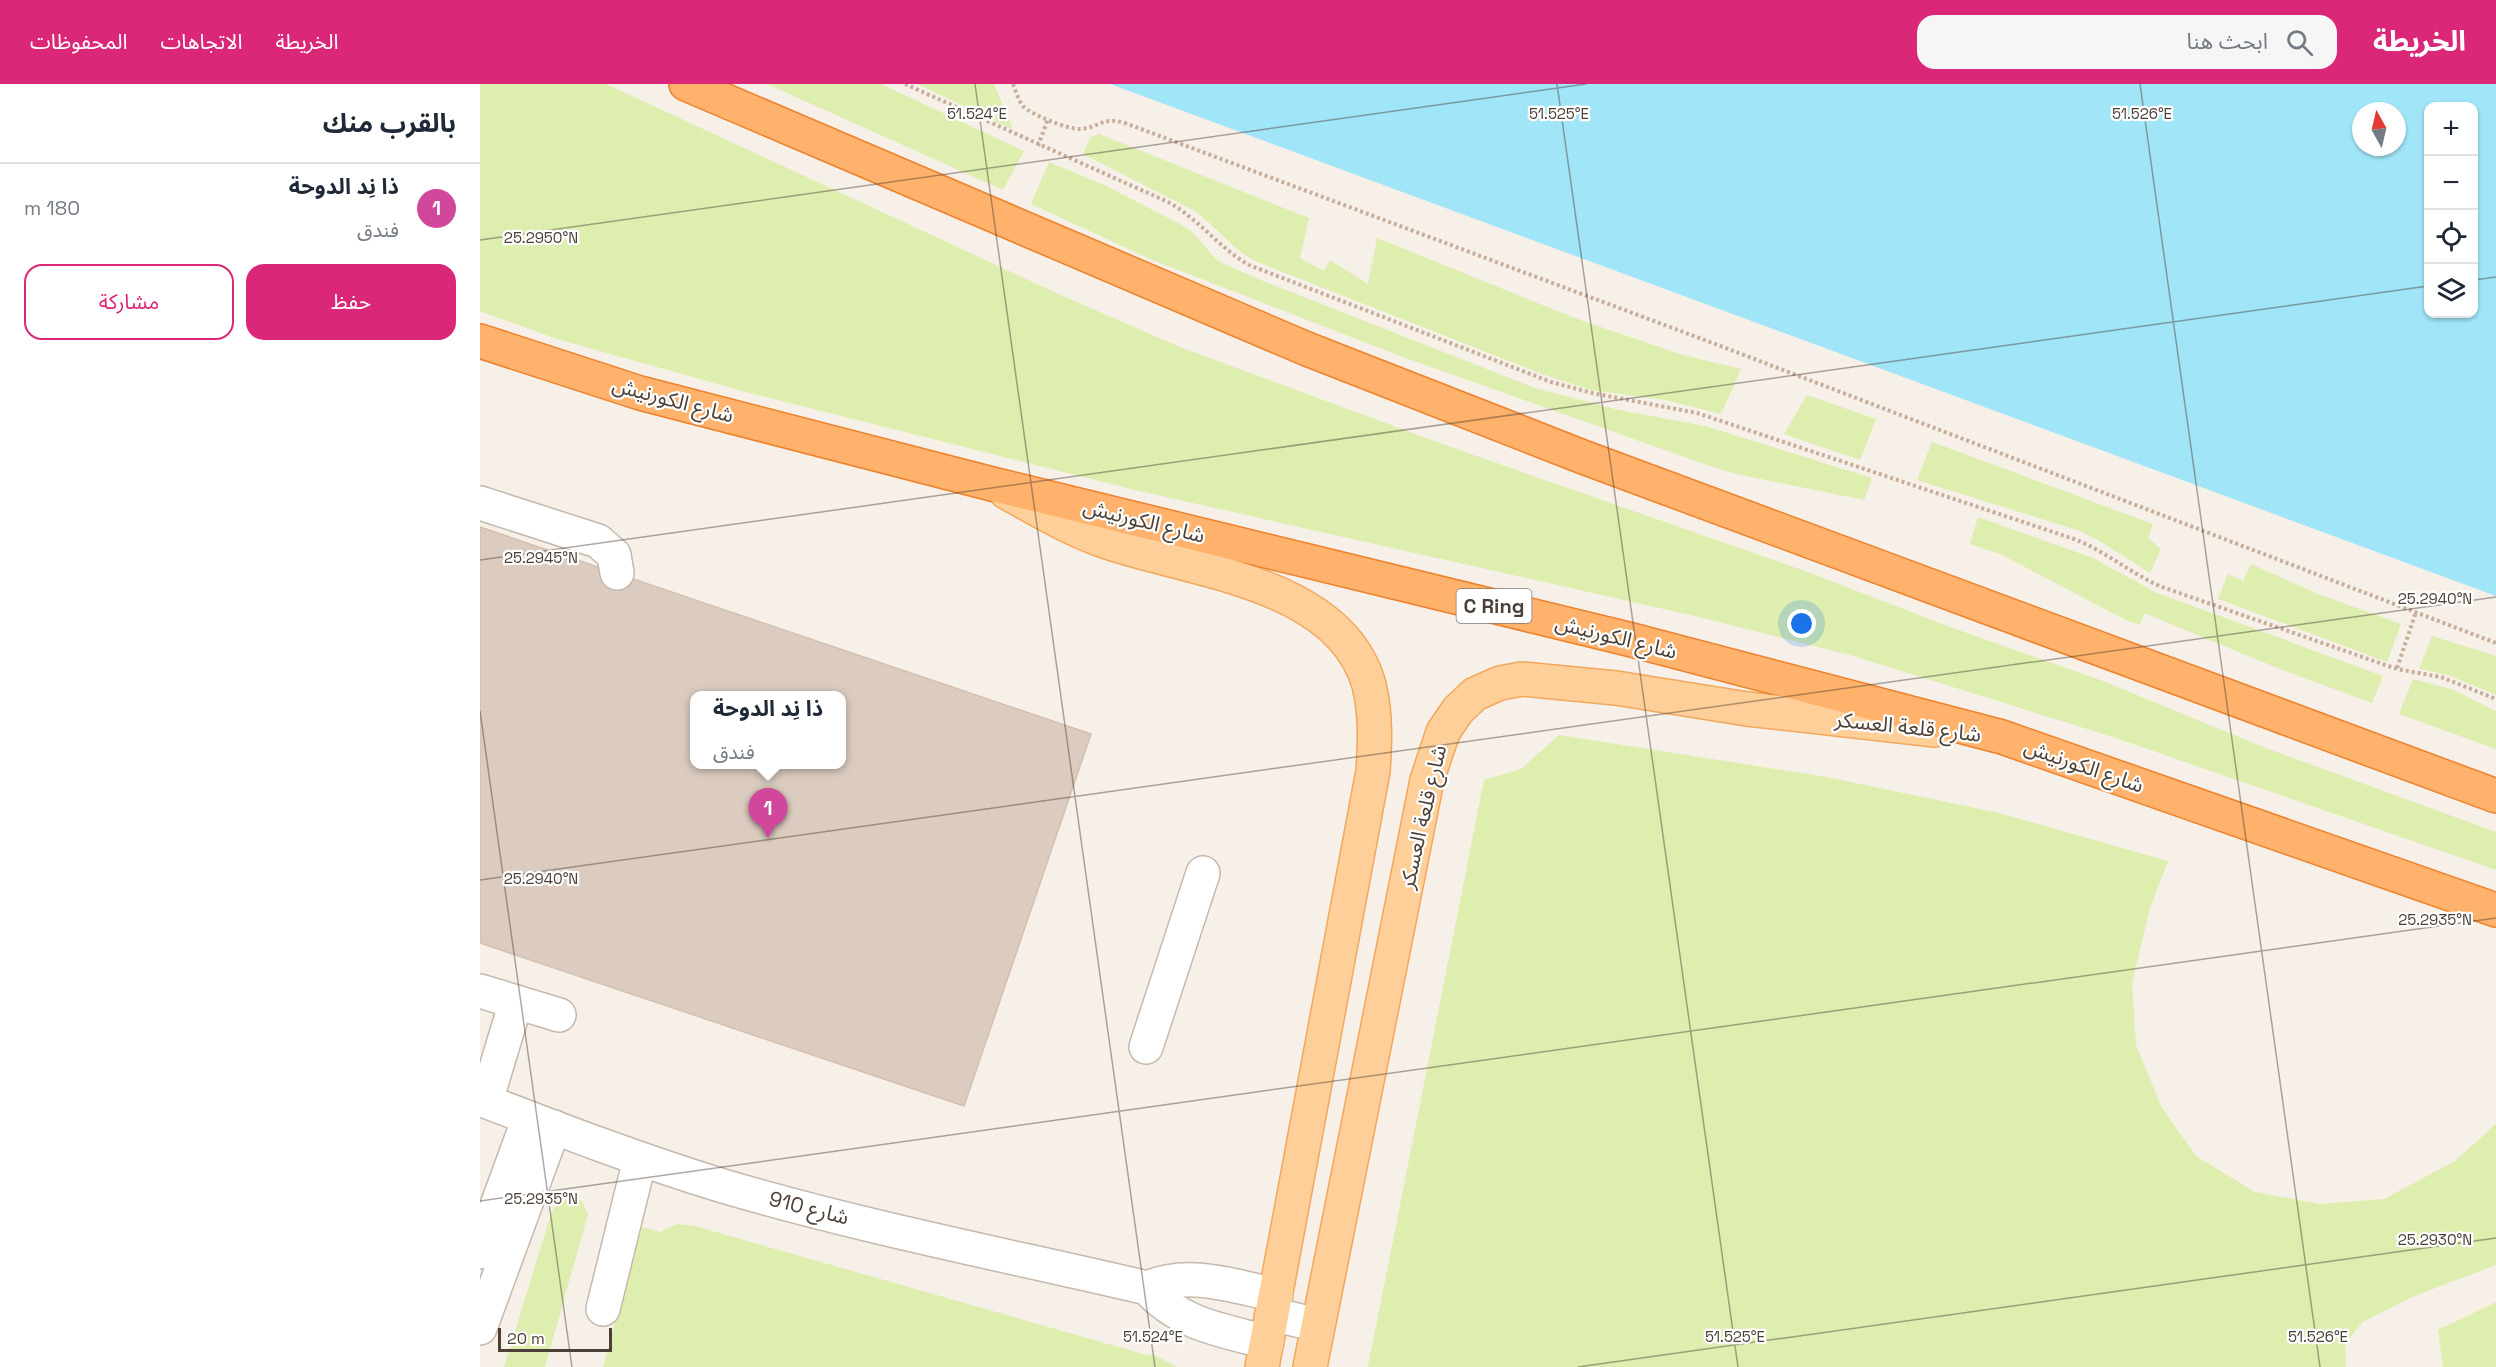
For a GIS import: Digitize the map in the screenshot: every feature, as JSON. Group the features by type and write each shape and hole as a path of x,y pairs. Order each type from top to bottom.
{"highway":[{"path":"686,84 1318,353 1583,457 2496,796"},
{"name":"شارع الكورنيش","path":"480,341 640,393 992,484 1628,639 2001,737 2496,910"}],"main road":[{"path":"992,484 1067,526 1104,541 1272,590 1316,612 1340,634 1368,682 1376,734 1374,771 1269,1329"},
{"name":"شارع قلعة العسكر","path":"1310,1367 1427,780 1443,732 1458,710 1475,694 1500,683 1522,679 1550,681 1616,688 1747,709 2001,737"}],"street":[{"path":"480,502 598,541 614,555 617,573"},
{"path":"1146,1047 1203,873"},
{"path":"480,991 559,1015"},
{"path":"483,1100 516,1002"},
{"name":"شارع 910","path":"483,1100 640,1159 817,1211 1147,1288 1174,1313 1190,1321 1269,1329 1317,1325"},
{"path":"480,1252 541,1122"},
{"path":"480,1329 488,1284 541,1122"},
{"path":"603,1309 640,1159"},
{"name":"شارع 910","path":"1147,1288 1176,1279 1191,1278 1269,1329"}],"path":[{"path":"904,84 1176,206 1207,230 1226,250 1249,265 1551,382 1592,393 1697,413 2074,539 2101,551 2132,573 2162,587 2397,669 2441,677 2496,699"},
{"path":"1013,84 1024,107 1048,119 1076,129 1109,120 1125,123 1710,342 2496,642"},
{"path":"1038,146 1048,119"},
{"path":"2397,669 2416,612"}],"green space":[{"path":"480,84 606,84 1063,296 1180,347 1445,445 1805,571 1950,627 2103,681 2263,747 2496,832 2496,870 2113,737 1850,655 1699,617 1135,490 746,392 557,339 480,311"},
{"path":"767,84 881,84 1024,151 1003,190"},
{"path":"917,84 994,84 1012,127 1010,128"},
{"path":"1099,134 1309,218 1300,258 1324,271 1330,260 1368,284 1377,238 1580,320 1683,355 1741,369 1721,414 1665,400 1591,390 1542,374 1255,261 1193,210 1083,154 1091,137"},
{"path":"1049,162 1104,185 1178,223 1191,231 1218,261 1258,279 1535,388 1619,410 1705,426 1872,478 1864,500 1736,474 1704,464 1400,356 1150,259 1031,204"},
{"path":"1807,395 1876,419 1860,460 1784,434"},
{"path":"1932,442 2153,524 2148,538 2161,549 2150,573 2080,531 1917,480"},
{"path":"1978,517 2093,558 2157,593 2383,676 2372,703 2280,669 2144,613 2140,625 2126,620 2000,554 1970,544"},
{"path":"2251,564 2318,594 2401,624 2387,662 2218,599 2228,574 2243,581"},
{"path":"2432,636 2496,656 2496,695 2448,675 2419,669"},
{"path":"2413,679 2454,690 2496,711 2496,749 2399,714"},
{"path":"1559,735 1827,777 1999,813 2168,861 2150,908 2132,983 2136,1045 2162,1108 2196,1156 2255,1192 2320,1204 2384,1199 2455,1161 2496,1124 2496,1265 2412,1297 2363,1322 2345,1343 2346,1367 1368,1367 1484,780 1521,769"},
{"path":"567,1196 582,1201 588,1214 545,1367 504,1367 552,1211 560,1199"},
{"path":"677,1224 695,1226 1156,1356 1177,1367 603,1367 642,1227 660,1232"},
{"path":"2496,1302 2496,1367 2443,1367 2438,1330"}],"water":[{"path":"1110,84 2496,84 2496,596"}],"building":[{"path":"480,527 1091,734 964,1106 480,943"}],"place":[{"name":"ذا نِد الدوحة","path":"768,838"}]}
